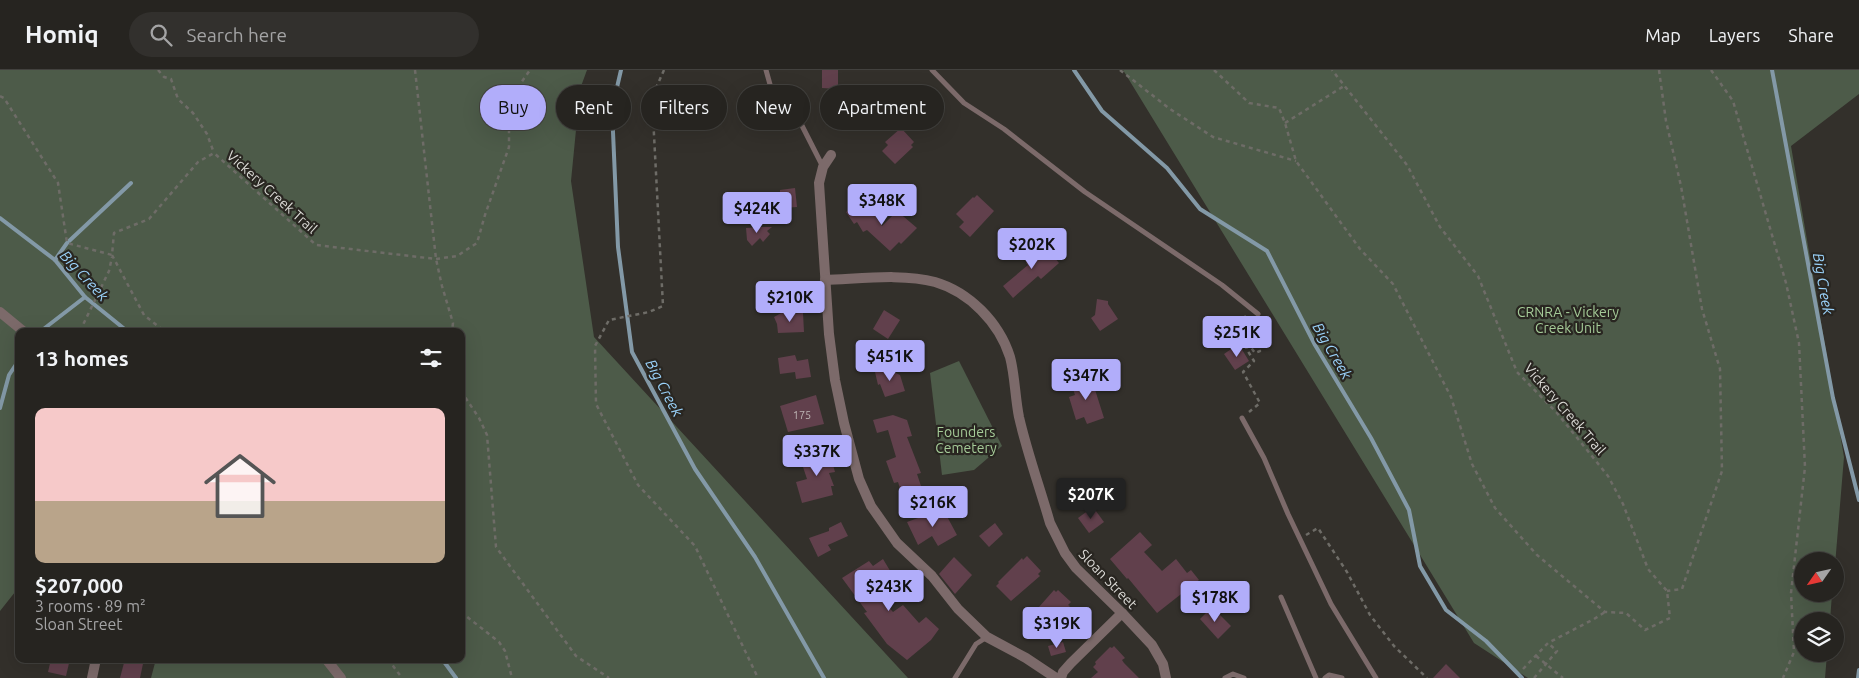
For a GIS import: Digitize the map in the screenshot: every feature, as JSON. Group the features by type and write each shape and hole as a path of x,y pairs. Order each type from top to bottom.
{"street":[{"path":"832,155 823,167 819,183 829,334 835,380 859,479 872,506 897,543 932,576 958,608 987,637 1026,658 1056,678"},
{"name":"Sloan Street","path":"825,280 912,278 935,282 957,291 980,308 998,331 1010,357 1019,417 1050,522 1057,538 1076,568 1122,613 1158,654 1163,664 1166,678"},
{"path":"0,312 19,328"},
{"path":"1062,678 1063,672 1071,663 1122,613"},
{"path":"92,678 95,663"},
{"path":"329,663 341,678"}],"lane":[{"path":"766,70 771,88 793,108 823,167"},
{"path":"932,70 964,103 1004,129 1085,192 1222,285 1258,314"},
{"path":"1242,418 1264,458 1288,514 1331,604 1376,678"},
{"path":"1281,597 1316,678"},
{"path":"955,678 976,644 987,637"},
{"path":"1225,678 1233,674 1244,678"},
{"path":"1325,678 1329,675 1342,678"}],"path":[{"name":"Vickery Creek Trail","path":"158,70 164,77 171,79 178,99 193,113 207,134 214,153 316,245 436,259 457,256 477,243 509,147 509,100 530,70"},
{"path":"415,70 436,259 453,323 452,328"},
{"path":"664,70 652,97 663,306 649,312 610,320 595,346 596,404 638,485 695,546 758,678"},
{"path":"1120,70 1170,109 1213,137 1296,161"},
{"path":"1214,70 1249,103 1279,108 1296,161 1360,249 1393,284 1450,397 1472,464 1495,508 1537,555 1605,612"},
{"name":"Vickery Creek Trail","path":"1332,70 1407,165 1440,227 1478,276 1517,372 1557,413 1608,476 1623,504 1648,569 1667,590"},
{"path":"1523,669 1548,643 1605,612 1626,613 1644,630 1670,618 1667,590 1682,588 1722,471 1720,369 1702,309 1681,186 1666,122 1659,70"},
{"path":"1711,70 1733,101 1786,283 1799,343 1805,467 1791,593 1794,652 1783,678"},
{"path":"1285,123 1344,86"},
{"path":"0,96 4,98 58,183 67,244 112,256 144,315 160,328"},
{"name":"Vickery Creek Trail","path":"112,256 114,234 149,219 198,162 214,153"},
{"path":"81,328 109,271 112,256"},
{"path":"1242,418 1260,403 1243,372 1254,361 1246,348 1250,346 1255,353 1260,351 1252,340 1260,334 1244,318 1252,309"},
{"path":"465,397 479,418 487,435 496,547 576,656 609,678"},
{"path":"1301,539 1318,528 1347,572 1370,615 1394,646 1427,678"},
{"path":"465,615 499,642 505,651 512,678"},
{"path":"1534,678 1557,651 1548,643"},
{"path":"1536,656 1562,678"},
{"path":"391,663 402,678"}],"green space":[{"path":"0,70 587,70 581,85 556,85 556,130 576,130 571,181 594,337 908,678 151,678 155,663 465,663 465,328 15,328 15,592 0,611"},
{"name":"CRNRA - Vickery Creek Unit","path":"1123,70 1859,70 1859,94 1791,146 1844,457 1836,552 1794,552 1794,602 1831,602 1831,612 1794,612 1794,662 1826,662 1825,678 1528,678 1474,643"},
{"name":"Founders Cemetery","path":"959,361 1002,446 974,470 942,475 930,373"}],"building":[{"path":"822,70 838,70 838,85 822,85"},
{"path":"899,130 903,130 914,142 911,145 913,147 895,164 882,151 888,145 885,142"},
{"path":"795,188 797,207 770,209 768,194 780,193 780,190"},
{"path":"977,195 994,211 970,237 959,227 964,222 956,214"},
{"path":"863,201 882,226 897,211 917,228 901,244 899,242 890,251 867,230 863,232 857,222 854,224 846,212"},
{"path":"772,227 767,231 770,234 763,242 760,238 752,246 747,240 746,228"},
{"path":"1041,241 1059,263 1041,279 1038,276 1013,298 1003,286 1028,265 1026,263 1036,254 1032,249"},
{"path":"1097,299 1108,301 1118,319 1100,331 1091,318 1095,315"},
{"path":"884,310 900,320 888,339 873,329"},
{"path":"783,312 786,314 803,313 804,332 778,333 774,317"},
{"path":"1234,347 1237,352 1241,348 1249,361 1235,370 1224,354"},
{"path":"795,355 797,361 808,359 811,377 796,379 795,372 780,374 778,358"},
{"path":"886,368 900,375 905,391 885,397 880,384 878,385 875,372"},
{"path":"1091,377 1104,418 1087,424 1084,417 1076,420 1069,397 1075,395 1071,383"},
{"path":"816,395 824,424 788,432 780,406"},
{"path":"893,415 907,420 912,436 907,437 921,473 917,474 923,492 903,498 898,482 894,483 886,461 896,457 888,430 877,433 873,420"},
{"path":"829,450 835,472 829,473 834,486 831,486 833,495 802,503 796,482 807,479 801,461 807,460 806,457"},
{"path":"1093,507 1104,522 1089,533 1078,518"},
{"path":"943,509 957,535 938,546 932,536 918,545 907,522"},
{"path":"841,522 848,536 828,545 831,550 818,557 809,538 829,531 829,528"},
{"path":"995,523 1003,534 989,547 979,536"},
{"path":"1140,532 1152,545 1144,552 1162,571 1176,559 1187,573 1191,570 1199,580 1157,613 1110,559"},
{"path":"1027,556 1041,571 1038,574 1040,576 1011,601 996,586 1022,558 1023,560"},
{"path":"954,557 972,575 955,594 939,574"},
{"path":"883,559 892,574 871,588 893,612 903,605 919,623 926,617 939,629 931,640 907,660 887,644 864,613 867,612 842,578 869,561 873,566"},
{"path":"1054,590 1056,592 1058,590 1071,602 1068,605 1070,606 1052,626 1037,612"},
{"path":"1212,607 1231,626 1218,639 1200,619"},
{"path":"1063,642 1066,652 1051,656 1048,646"},
{"path":"1114,646 1125,658 1122,660 1124,663 1139,678 1091,678 1098,672 1093,667 1096,664 1095,662 1110,647"},
{"path":"50,663 69,663 66,676 48,672"},
{"path":"124,663 143,663 140,678 120,678"},
{"path":"1446,664 1460,678 1433,678"}],"waterway":[{"name":"Big Creek","path":"621,70 612,109 618,247 632,352 695,469 755,557 824,678"},
{"name":"Big Creek","path":"1074,70 1102,111 1167,168 1200,209 1267,251 1315,345 1371,438 1409,510 1420,566 1446,610 1486,641 1522,678"},
{"name":"Big Creek","path":"1772,70 1833,398 1859,500"},
{"path":"55,260 67,243 131,183"},
{"name":"Big Creek","path":"0,218 55,260 85,297 123,328"},
{"path":"45,328 85,297"},
{"path":"0,408 9,375 15,366"},
{"name":"Big Creek","path":"445,663 456,678"},
{"name":"Big Creek","path":"1858,678 1859,670"}]}
